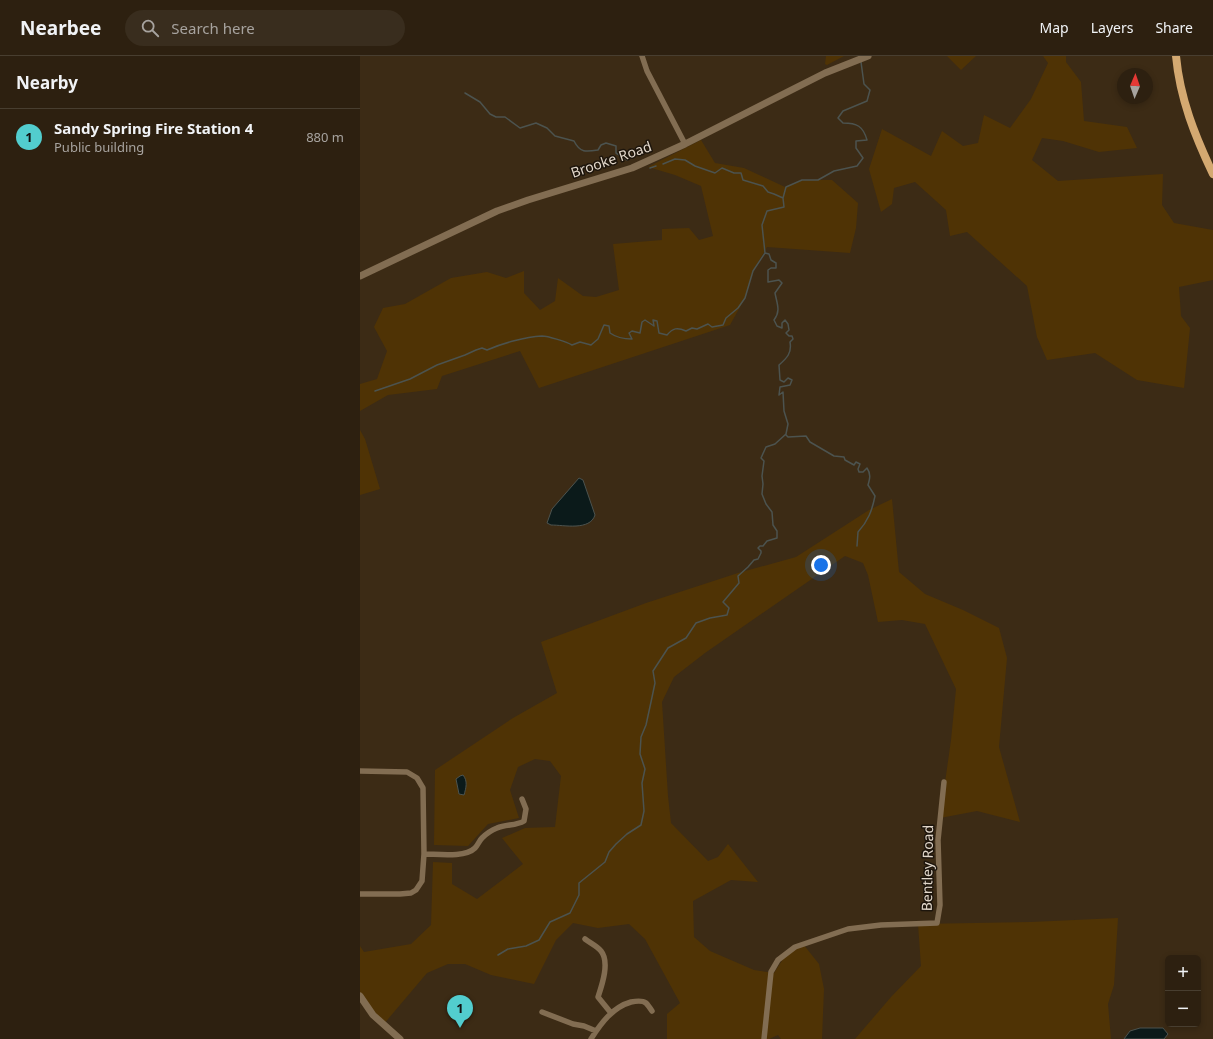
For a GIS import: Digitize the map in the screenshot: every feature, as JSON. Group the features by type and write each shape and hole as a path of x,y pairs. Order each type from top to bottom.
{"main road":[{"path":"1176,56 1180,87 1185,107 1213,174"}],"street":[{"path":"642,56 647,71 685,144"},
{"name":"Brooke Road","path":"360,276 497,210 632,168 685,144 826,73 868,56"},
{"path":"360,771 407,772 417,778 423,788 424,854 422,881 416,890 411,893 400,894 360,894"},
{"name":"Bentley Road","path":"764,1039 771,972 778,960 795,948 848,929 937,923 940,905 938,840 944,782"},
{"path":"424,854 468,853 474,849 482,838 498,827 524,821 526,809 522,799"},
{"path":"585,939 601,951 604,958 604,978 598,997 611,1013"},
{"path":"360,996 373,1015 400,1039"},
{"path":"591,1039 611,1013 623,1004 641,1001 646,1003 652,1011"},
{"path":"542,1012 596,1031"}],"shaded area":[{"path":"826,56 844,56 827,65 825,64"},
{"path":"947,56 976,56 961,70"},
{"path":"1043,56 1066,56 1066,62 1081,82 1084,121 1127,127 1137,148 1099,152 1063,141 1042,138 1032,160 1058,181 1163,174 1162,205 1174,223 1213,230 1213,280 1179,287 1181,316 1190,328 1184,388 1137,380 1095,353 1047,360 1037,337 1027,286 967,232 950,236 946,210 915,182 894,188 892,204 881,212 869,169 882,129 931,156 942,131 963,146 978,143 984,115 1010,128 1031,99 1048,63"},
{"path":"701,140 715,163 744,168 785,187 802,180 832,180 858,203 856,228 850,253 767,247 753,271 745,298 730,325 539,388 520,351 442,376 437,389 388,395 360,411 360,384 377,379 387,351 374,327 383,308 405,304 451,278 487,272 506,278 524,271 524,293 540,310 555,301 558,278 583,296 596,297 619,290 613,244 662,240 662,229 689,228 699,240 713,236 701,186 675,175 648,167"},
{"path":"360,430 365,439 380,489 360,495"},
{"path":"579,478 583,480 595,515 592,520 588,523 576,526 551,525 547,523 552,509"},
{"path":"892,499 899,572 925,594 963,610 999,628 1007,658 999,747 1020,822 977,811 940,818 951,740 956,689 925,624 902,620 878,622 868,575 863,563 845,556 705,653 674,677 662,702 671,823 708,861 718,857 728,844 758,882 731,880 693,901 694,937 710,951 754,970 774,973 785,956 803,944 819,964 824,989 822,1039 781,1039 778,1035 769,1039 667,1039 667,1014 680,1003 645,939 629,924 598,928 573,923 556,940 534,984 491,975 465,964 448,964 427,973 383,1025 360,996 360,946 364,952 411,944 431,925 433,862 452,863 452,884 477,899 523,864 502,838 525,828 555,827 561,776 550,761 535,759 518,767 510,790 519,818 488,824 468,846 434,845 435,770 513,718 557,693 541,642 646,603 738,573 796,557 869,510"},
{"path":"463,775 466,782 464,795 459,794 456,779"},
{"path":"1118,918 1114,985 1108,1004 1111,1039 855,1039 891,997 921,966 918,924 1031,922"},
{"path":"1140,1028 1163,1028 1168,1034 1164,1039 1124,1039 1130,1031"}],"waterway":[{"path":"498,955 508,949 526,946 539,940 550,922 570,913 579,895 579,883 605,862 609,852 616,844 627,834 641,825 644,811 642,783 645,769 640,754 641,737 646,725 655,683 653,671 668,648 686,638 696,623 710,618 727,615 729,608 723,602 739,583 738,576 754,560 758,559 761,553 758,548 760,546 763,546 767,541 777,538 777,531 773,525 772,512 766,504 762,494 764,461 761,458 766,447 775,444 786,434 788,424 784,411 783,392 779,395 780,387 790,385 792,380 788,378 784,382 780,380 779,365 788,355 790,342 793,339 792,336 789,336 786,333 789,330 788,324 785,320 782,323 782,328 777,326 774,320 778,310 775,293 782,283 779,280 768,282 768,270 771,268 776,268 776,263 771,260 769,254 765,253 762,225 767,211 784,207 783,198 786,187 802,180 818,180 834,171 857,166 863,158 856,148 856,141 867,140 864,131 859,126 843,123 838,118 843,111 867,101 870,90 864,84 861,62"},
{"path":"465,93 480,102 490,114 496,117 505,117 520,128 536,123 547,128 555,136 574,141 576,145 584,151 598,150 601,145 606,143 616,146 616,153 627,160"},
{"path":"663,164 675,159 685,160 695,166 715,173 722,168 734,173 741,173 743,180 763,186 768,192 783,198"},
{"path":"650,168 656,166"},
{"path":"375,391 410,379 437,365 476,350 482,348 487,350 528,338 545,336 572,345 580,342 591,345 598,339 604,325 609,326 610,333 615,336 632,339 629,333 632,331 640,333 642,322 645,320 654,326 653,320 657,321 659,333 667,335 675,329 686,331 692,328 697,329 708,324 712,327 723,325 726,318 738,308 745,298 753,271 765,253"},
{"path":"786,435 788,437 806,436 810,442 834,456 844,457 845,460 854,465 856,462 860,464 858,469 859,472 863,472 867,468 870,476 868,485 875,496 869,516 858,532 857,546"}],"place":[{"name":"Sandy Spring Fire Station 4","path":"460,1028"}]}
